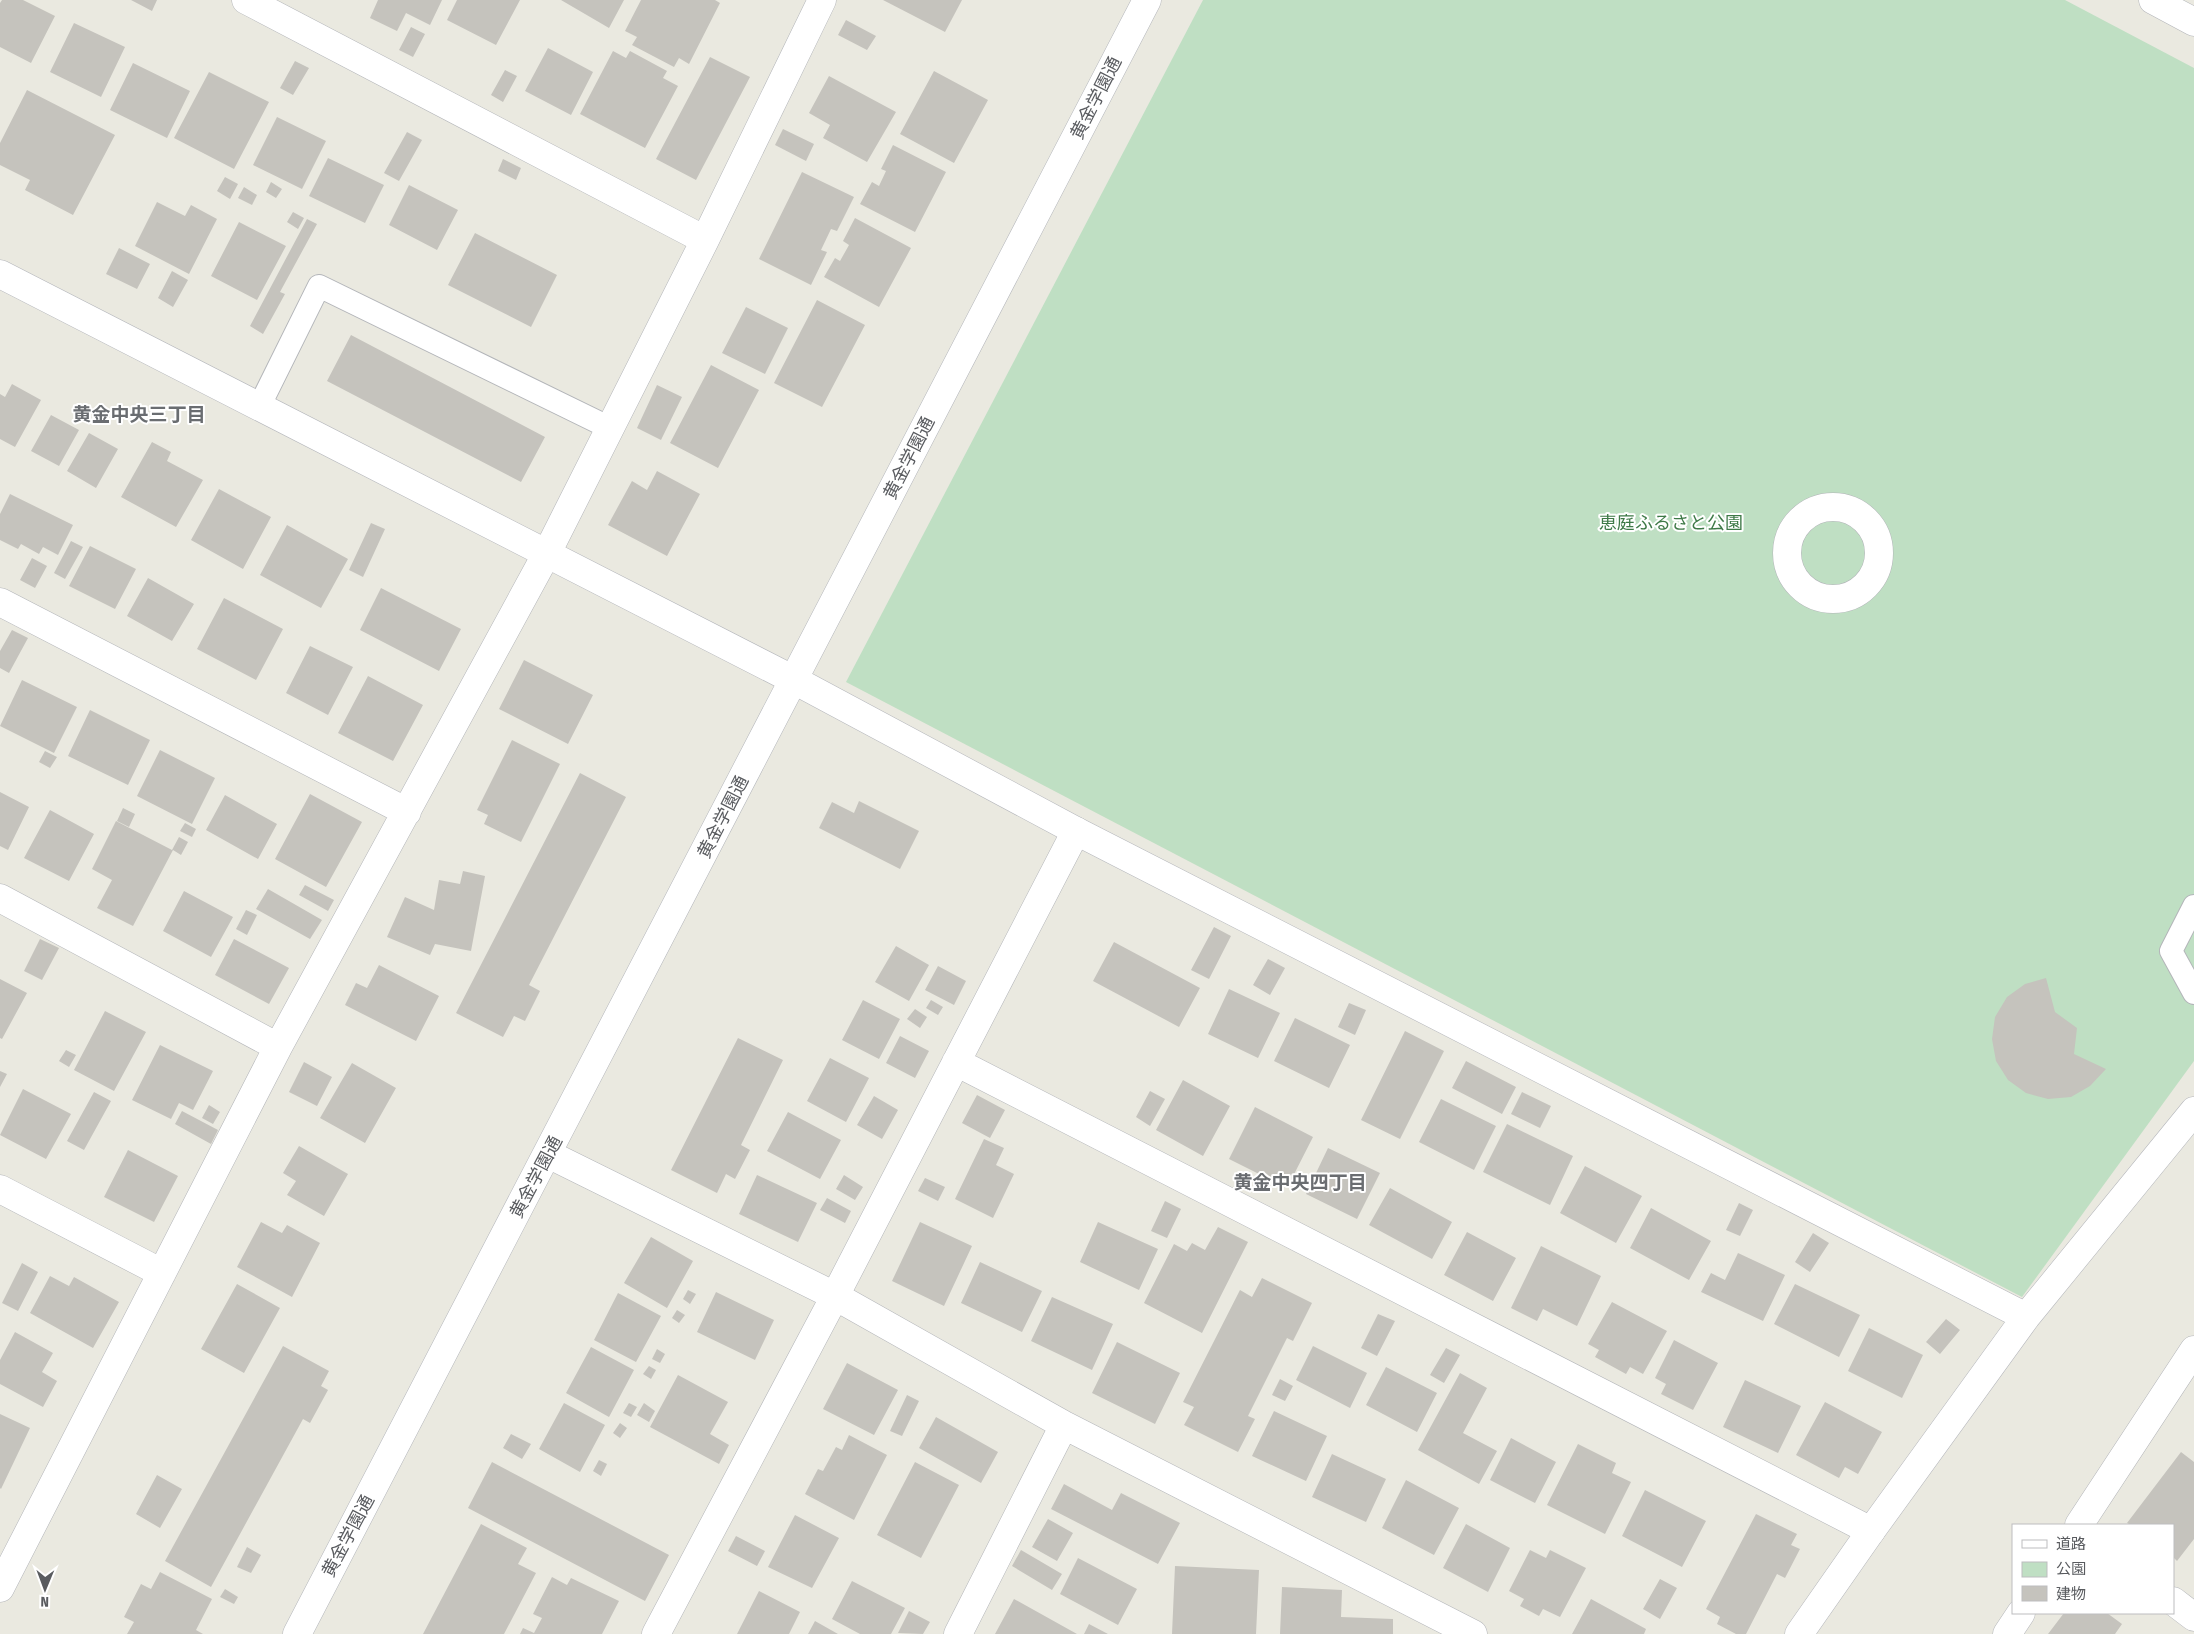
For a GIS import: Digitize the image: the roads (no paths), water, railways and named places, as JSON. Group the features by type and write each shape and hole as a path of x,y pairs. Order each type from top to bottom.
{"street":[{"path":"246,0 705,240"},
{"path":"0,1588 278,1047 546,553 705,240 822,0"},
{"name":"黄金学園通","path":"297,1634 1147,0"},
{"path":"2153,0 2194,22"},
{"path":"0,274 794,680 1076,831 2026,1317"},
{"path":"0,602 407,812"},
{"path":"656,1634 1076,831"},
{"path":"0,898 278,1047"},
{"path":"956,1062 1871,1531"},
{"path":"1799,1634 2026,1317 2194,1112"},
{"path":"548,1154 834,1296 1064,1425 1473,1634"},
{"path":"0,1189 162,1273"},
{"path":"2080,1524 2194,1350"},
{"path":"958,1634 1064,1425"},
{"path":"2174,1602 2194,1617"},
{"path":"2007,1634 2020,1614"}],"lane":[{"path":"259,407 319,286 610,428"},
{"path":"2194,906 2172,951 2194,993"}],"district":[{"name":"黄金中央三丁目","path":"139,414"},
{"name":"黄金中央四丁目","path":"1300,1182"}],"park label":[{"name":"恵庭ふるさと公園","path":"1671,523"}]}
